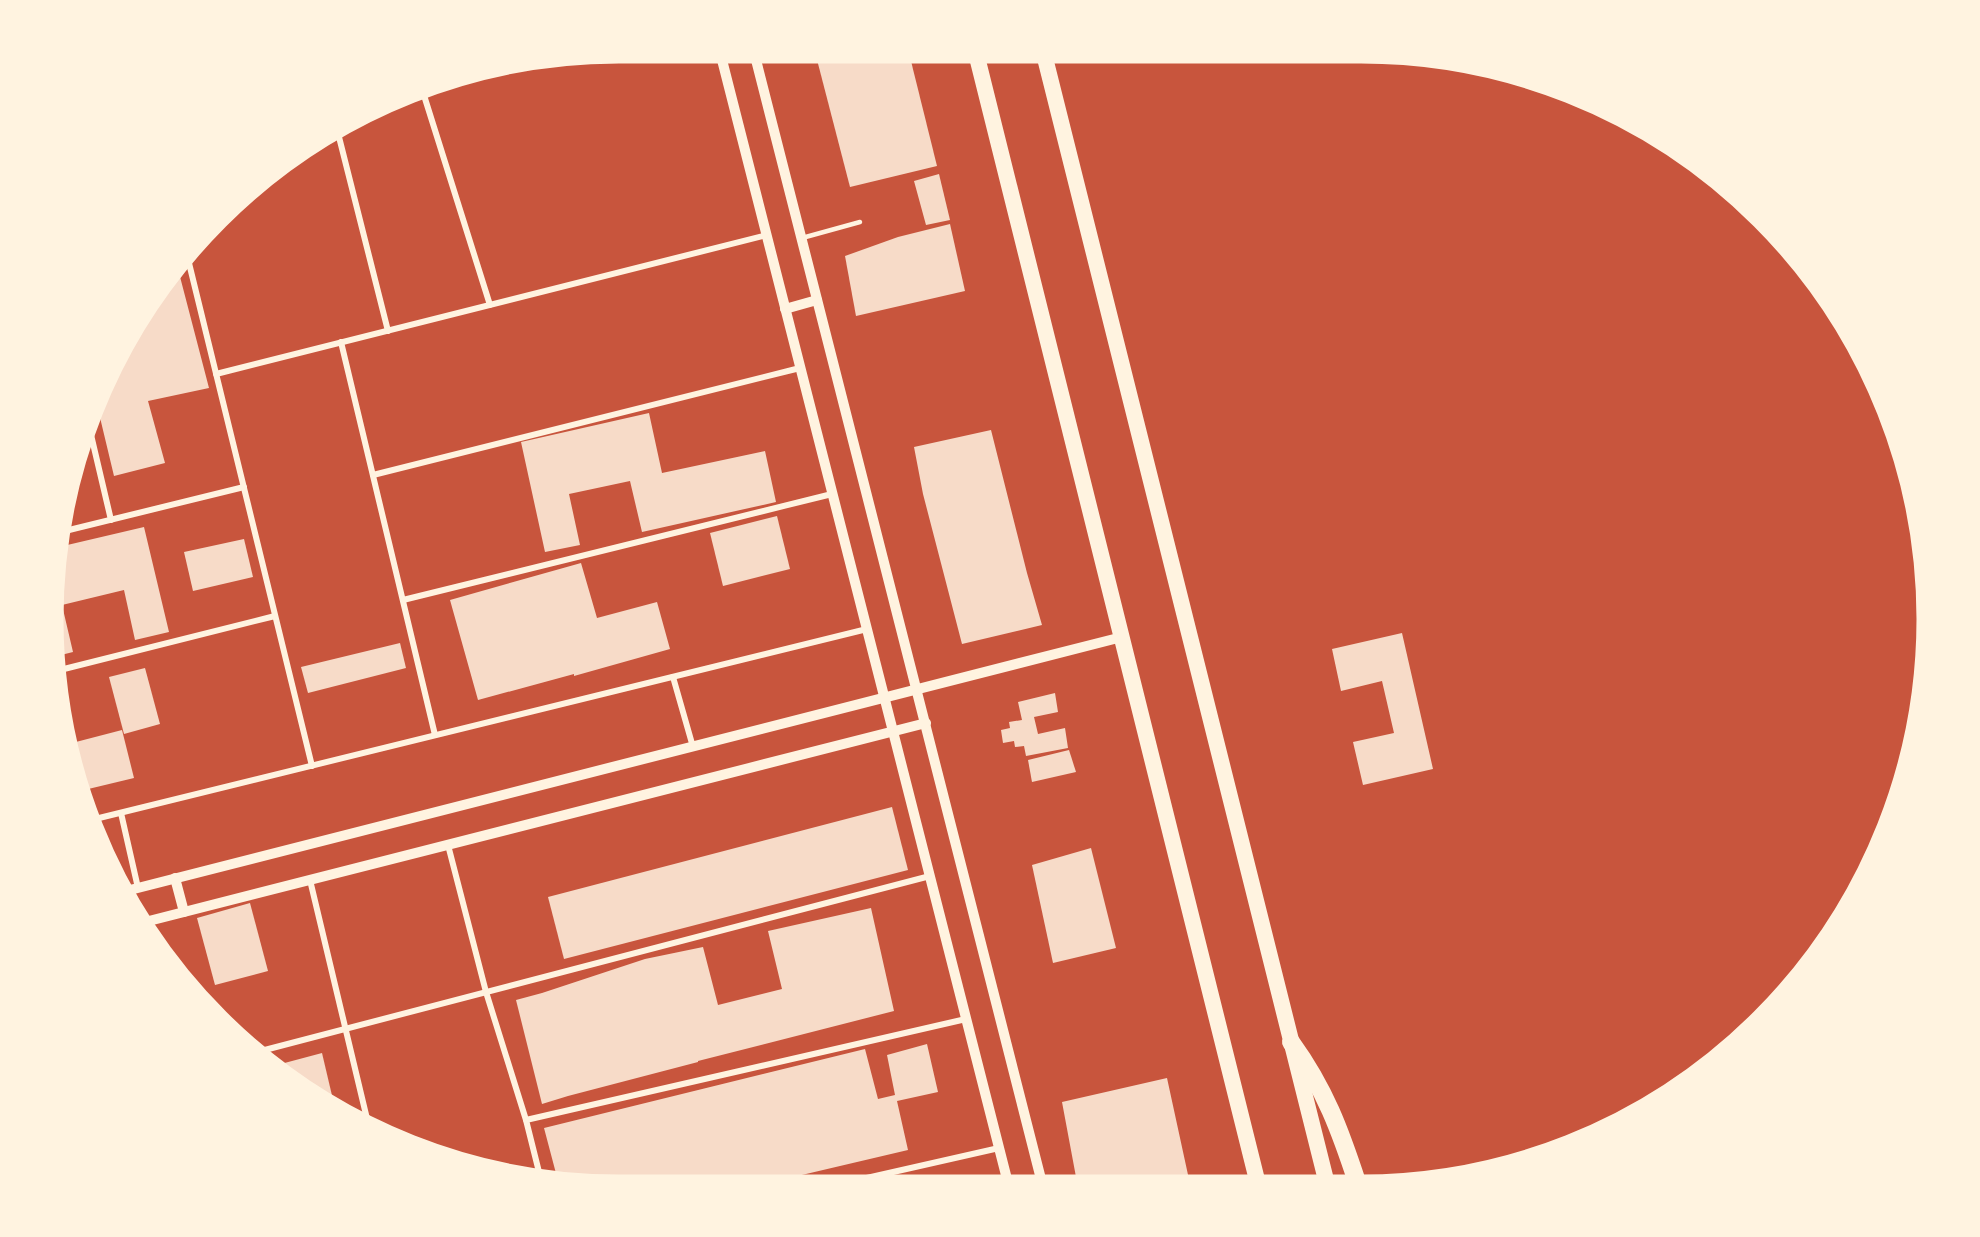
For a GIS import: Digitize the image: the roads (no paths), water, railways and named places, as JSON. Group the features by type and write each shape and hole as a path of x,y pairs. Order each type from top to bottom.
{"highway":[{"path":"978,62 1256,1176"},
{"path":"1046,62 1325,1176"},
{"path":"1291,1042 1321,1088 1365,1176"},
{"path":"1339,1126 1355,1176"}],"street":[{"path":"723,62 1006,1176"},
{"path":"757,62 1040,1176"},
{"path":"424,97 490,305"},
{"path":"340,136 388,331"},
{"path":"216,374 767,236"},
{"path":"189,264 312,766"},
{"path":"786,309 817,300"},
{"path":"341,342 435,735"},
{"path":"373,475 800,368"},
{"path":"92,437 111,520"},
{"path":"69,530 244,487"},
{"path":"403,600 832,494"},
{"path":"64,669 275,616"},
{"path":"99,818 867,629"},
{"path":"132,889 1122,637"},
{"path":"673,677 693,747"},
{"path":"150,921 926,723"},
{"path":"122,813 138,888"},
{"path":"448,845 486,992 526,1120 539,1170"},
{"path":"266,1050 930,876"},
{"path":"175,878 184,912"},
{"path":"310,880 366,1115"},
{"path":"526,1120 966,1019"},
{"path":"875,1176 999,1148"}],"lane":[{"path":"802,238 860,222"}]}
